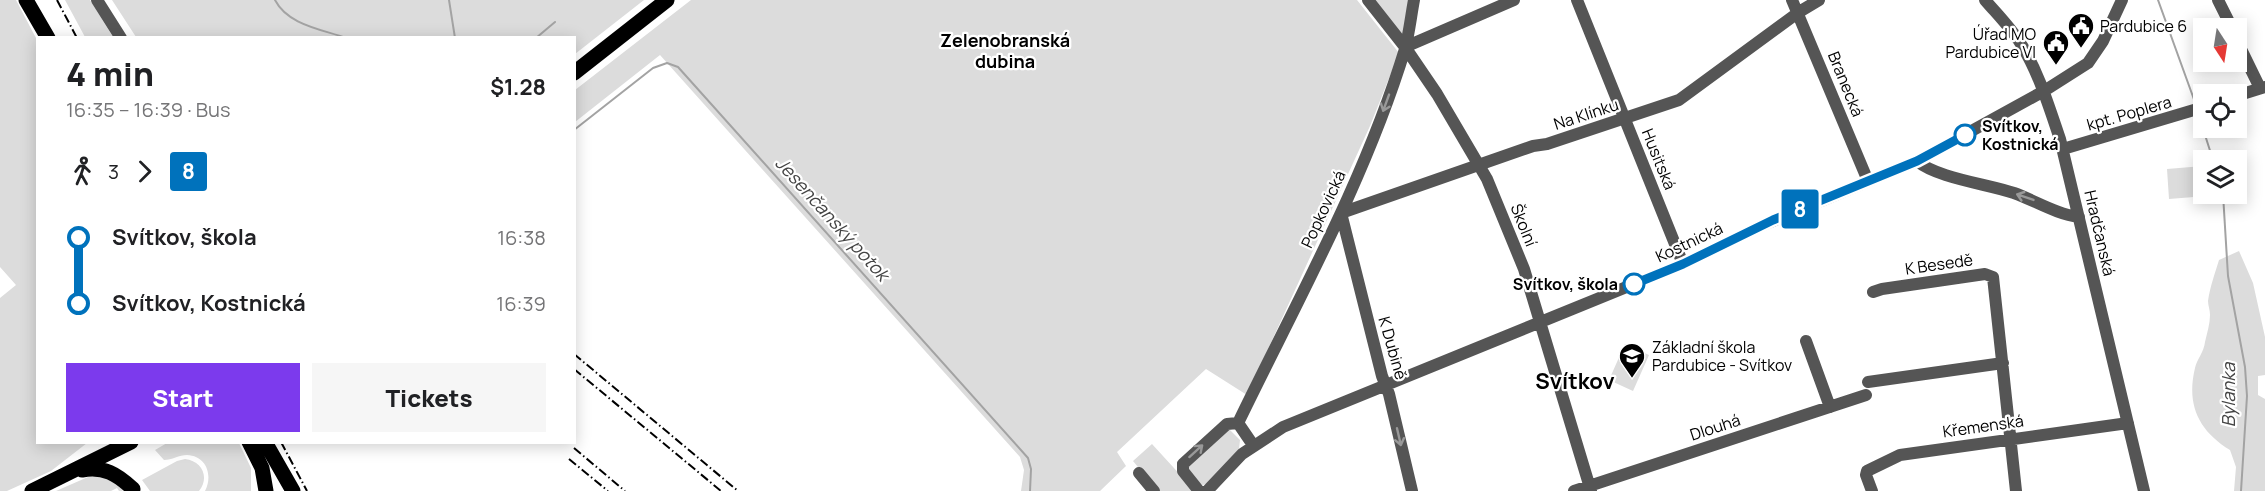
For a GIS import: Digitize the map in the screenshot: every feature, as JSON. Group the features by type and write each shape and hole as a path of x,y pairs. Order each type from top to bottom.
{"main road":[{"path":"26,0 47,36"},
{"path":"576,71 667,0"},
{"path":"32,491 127,444"},
{"path":"248,444 255,474 255,491"},
{"path":"249,444 262,468 266,491"},
{"path":"261,444 284,491"},
{"path":"266,444 294,491"},
{"path":"113,452 133,490"},
{"path":"68,475 88,469 102,469 118,476 133,490"}],"street":[{"path":"97,0 120,36"},
{"name":"Školní","path":"1368,0 1405,48 1449,113 1479,165 1516,248 1590,488"},
{"name":"Popkovická","path":"1238,423 1341,213 1377,126 1405,48 1414,0"},
{"path":"1405,48 1514,0"},
{"name":"Husitská","path":"1576,0 1683,264"},
{"name":"Branecká","path":"1792,0 1799,12 1868,181"},
{"name":"Na Klínku","path":"1341,213 1536,145 1545,144 1684,97 1799,12 1820,0"},
{"name":"Hradčanská","path":"1985,0 2021,43 2044,91 2063,149 2144,491"},
{"name":"Kostnická","path":"1207,491 1230,465 1253,446 1283,427 1683,264 1769,222 1917,161 2081,69 2094,57 2122,0"},
{"path":"2218,0 2227,18"},
{"path":"2247,59 2263,87 2247,92"},
{"name":"kpt. Poplera","path":"2063,149 2193,110"},
{"path":"1917,161 1932,171 2007,191 2063,214 2079,217"},
{"name":"K Dubině","path":"1341,213 1412,491"},
{"name":"K Besedě","path":"1879,286 1992,275 1995,283 2016,491"},
{"path":"1806,341 1806,355 1830,407"},
{"path":"1868,382 2003,363"},
{"name":"Dlouhá","path":"1574,491 1590,488 1866,395"},
{"path":"1199,491 1182,471 1182,464 1227,424 1238,423 1253,446"},
{"name":"Křemenská","path":"1872,491 1866,473 1892,458 1906,454 2128,423"},
{"path":"1139,473 1154,491"}],"shaded area":[{"path":"0,0 16,0 36,38 36,444 86,444 51,471 7,491 0,491 0,298 16,285 0,267"},
{"path":"65,0 90,0 112,36 84,36"},
{"path":"112,0 644,0 576,53 576,36 135,36"},
{"path":"691,0 1357,0 1399,53 1370,126 1247,395 1206,369 1117,452 1126,466 1100,491 1021,491 1024,470 1020,457 660,55 576,121 576,89"},
{"path":"1374,0 1410,0 1403,37"},
{"path":"2193,167 2193,197 2169,199 2167,169"},
{"path":"2239,251 2253,283 2265,337 2265,375 2258,376 2258,395 2265,399 2265,491 2234,491 2236,467 2230,450 2219,443 2203,425 2192,394 2195,368 2209,325 2209,296 2219,260"},
{"path":"1625,344 1649,355 1633,391 1609,380"},
{"path":"1229,429 1240,440 1239,449 1207,484 1202,485 1186,472 1187,461"},
{"path":"165,444 239,444 251,468 251,491 205,491 208,473 204,463 194,456 187,455 164,460 155,450"},
{"path":"1152,444 1195,491 1158,491 1133,461"},
{"path":"185,459 196,463 202,470 204,480 199,491 150,491 142,480 177,461"},
{"path":"102,475 118,484 123,491 117,488 111,491 56,491 88,477"}],"waterway":[{"name":"Jesenčanský potok","path":"275,0 288,15 297,21 339,36"},
{"path":"449,0 455,36"},
{"name":"Bylanka","path":"2158,0 2193,97"},
{"path":"538,36 555,22"},
{"name":"Jesenčanský potok","path":"576,128 653,68 667,63 678,67 1028,458 1031,469 1030,491"},
{"name":"Bylanka","path":"2206,138 2210,150"},
{"name":"Bylanka","path":"2224,204 2228,276 2245,367 2247,396 2241,491"}],"railway":[{"path":"57,0 76,36"},
{"path":"576,356 738,491"},
{"path":"576,371 721,491"},
{"path":"282,444 307,491"},
{"path":"574,448 625,491"},
{"path":"569,459 608,491"}],"bus line":[{"name":"8","path":"1634,284 1683,264 1773,220 1917,161 1965,135"}],"place":[{"name":"Pardubice 6","path":"2081,49"},
{"name":"Úřad MO Pardubice VI","path":"2056,66"},
{"name":"Svítkov, Kostnická","path":"1965,135"},
{"name":"Svítkov, škola","path":"1634,284"},
{"name":"Základní škola Pardubice - Svítkov","path":"1632,379"}],"district":[{"name":"Zelenobranská dubina","path":"1005,51"},
{"name":"Svítkov","path":"1575,381"}]}
